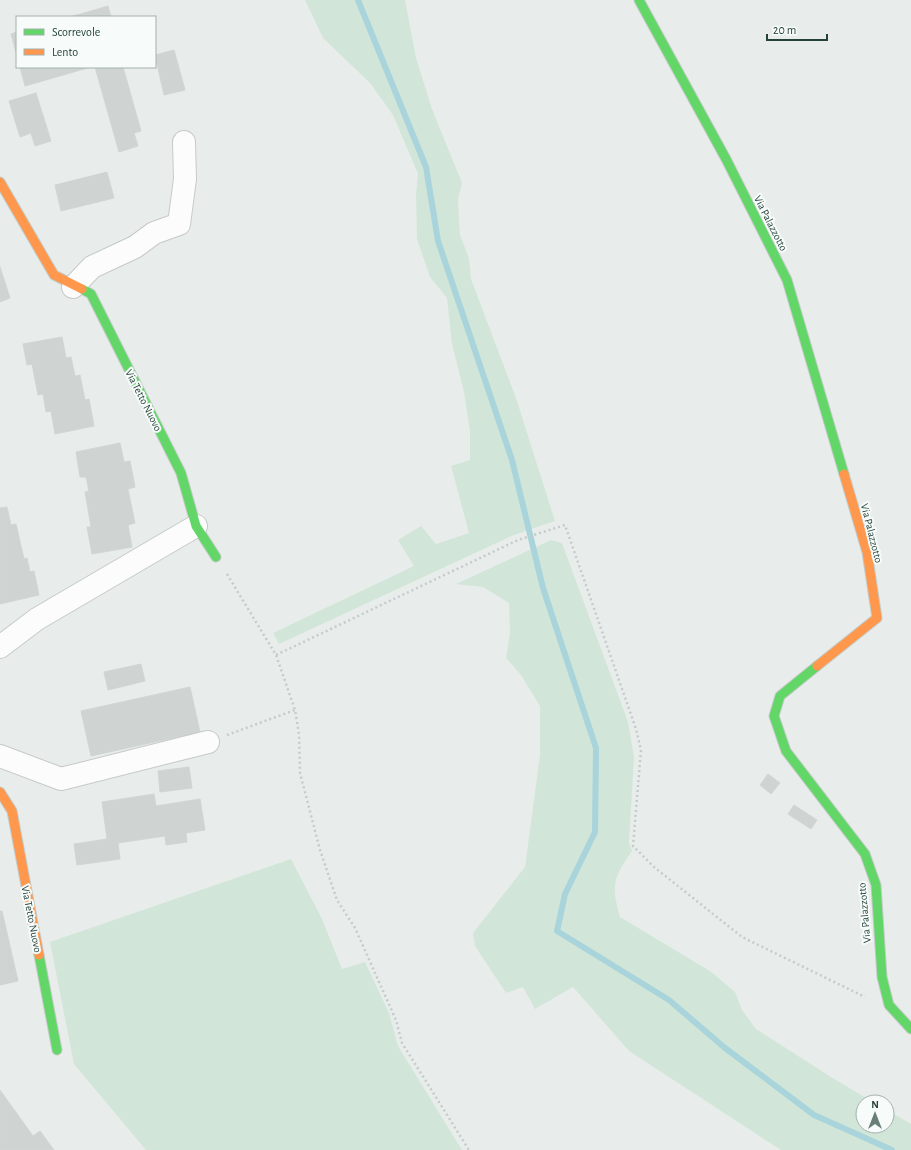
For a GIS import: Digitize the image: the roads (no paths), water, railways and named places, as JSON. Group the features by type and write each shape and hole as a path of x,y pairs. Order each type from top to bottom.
{"street":[{"name":"Via Palazzotto","path":"639,0 726,159 787,280 867,552 877,618 780,696 774,716 786,751 865,854 876,885 882,977 889,1005 911,1029"},
{"path":"73,286 92,267 135,247 154,233 179,224 185,179 184,142"},
{"name":"Via Tetto Nuovo","path":"0,182 54,275 91,294 181,473 196,526 216,557"},
{"path":"0,647 37,619 196,526"},
{"path":"0,756 61,779 208,742"},
{"name":"Via Tetto Nuovo","path":"0,792 12,811 57,1050"}],"waterway":[{"path":"358,0 426,167 438,241 512,460 543,588 596,748 595,832 565,894 557,931 669,1000 725,1048 814,1115 892,1150"}]}
